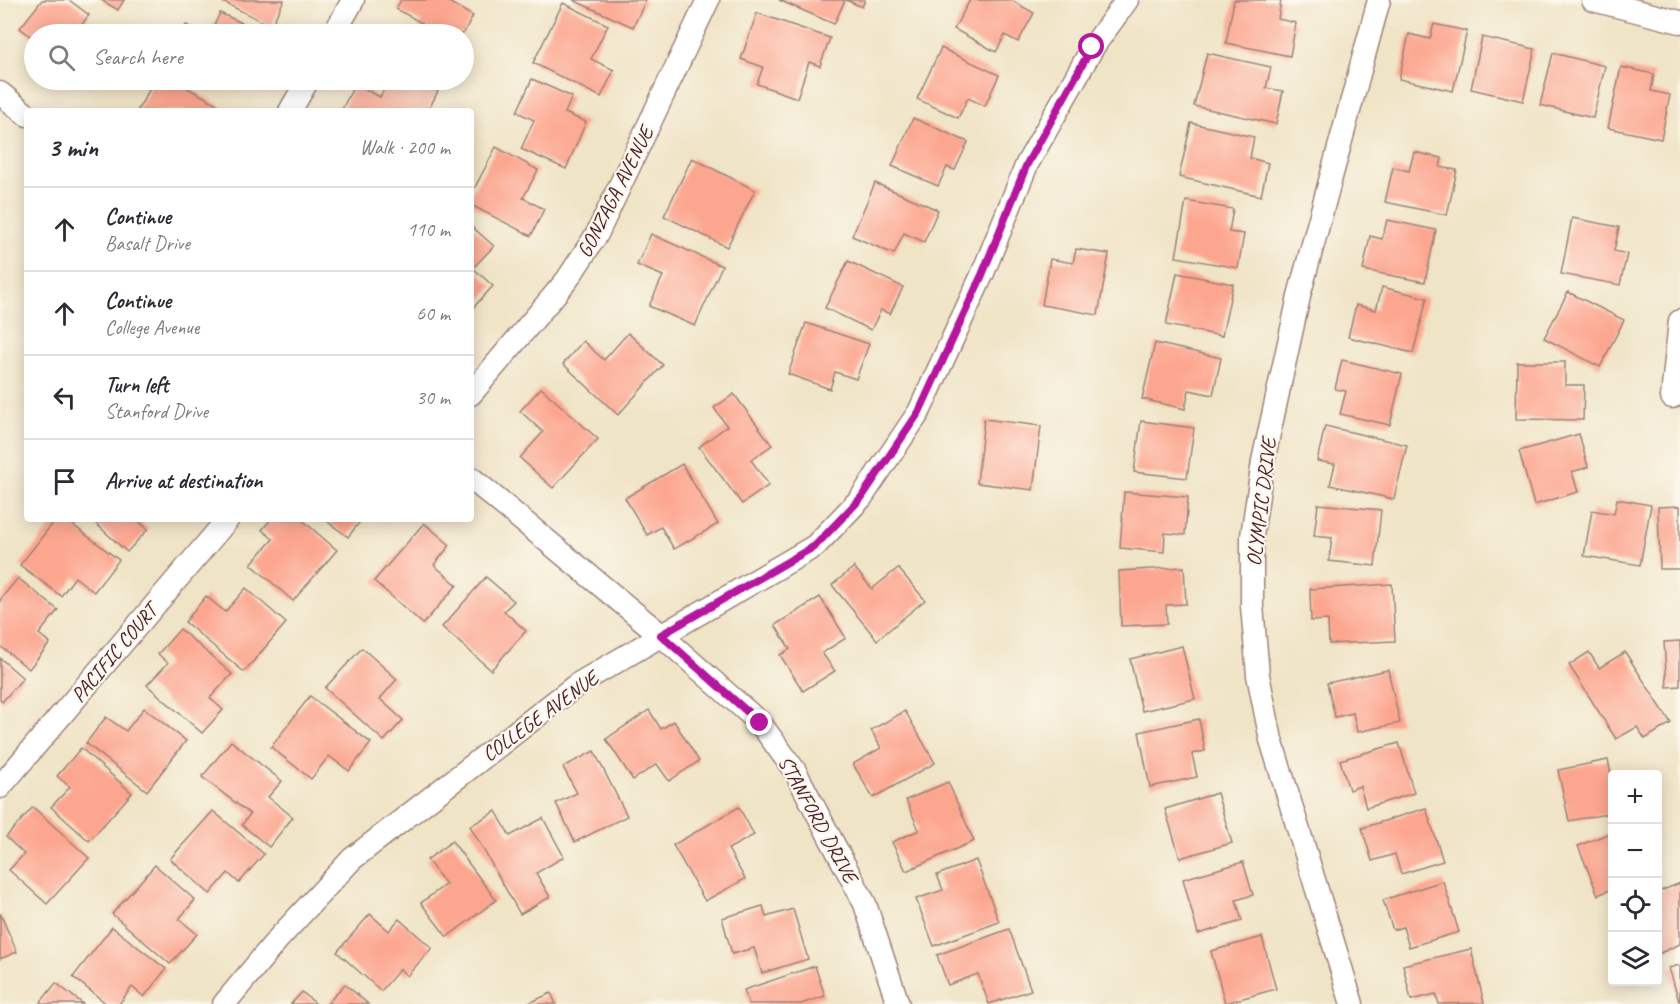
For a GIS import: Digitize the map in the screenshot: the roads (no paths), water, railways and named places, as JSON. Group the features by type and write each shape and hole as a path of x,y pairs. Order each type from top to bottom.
{"street":[{"path":"339,24 352,0"},
{"name":"GONZAGA AVENUE","path":"474,390 567,280 597,234 708,0"},
{"name":"COLLEGE AVENUE","path":"224,1004 278,939 352,859 578,684 815,546 861,498 919,412 982,275 1027,164 1092,47 1127,0"},
{"name":"OLYMPIC DRIVE","path":"1352,1004 1271,740 1257,664 1252,606 1252,536 1263,461 1300,292 1379,0"},
{"path":"1593,0 1680,22"},
{"path":"292,108 302,90"},
{"path":"0,93 24,113"},
{"path":"1671,397 1680,321"},
{"name":"STANFORD DRIVE","path":"474,480 661,635 760,723 795,771 865,904 898,1004"},
{"name":"PACIFIC COURT","path":"0,787 225,522"}]}
